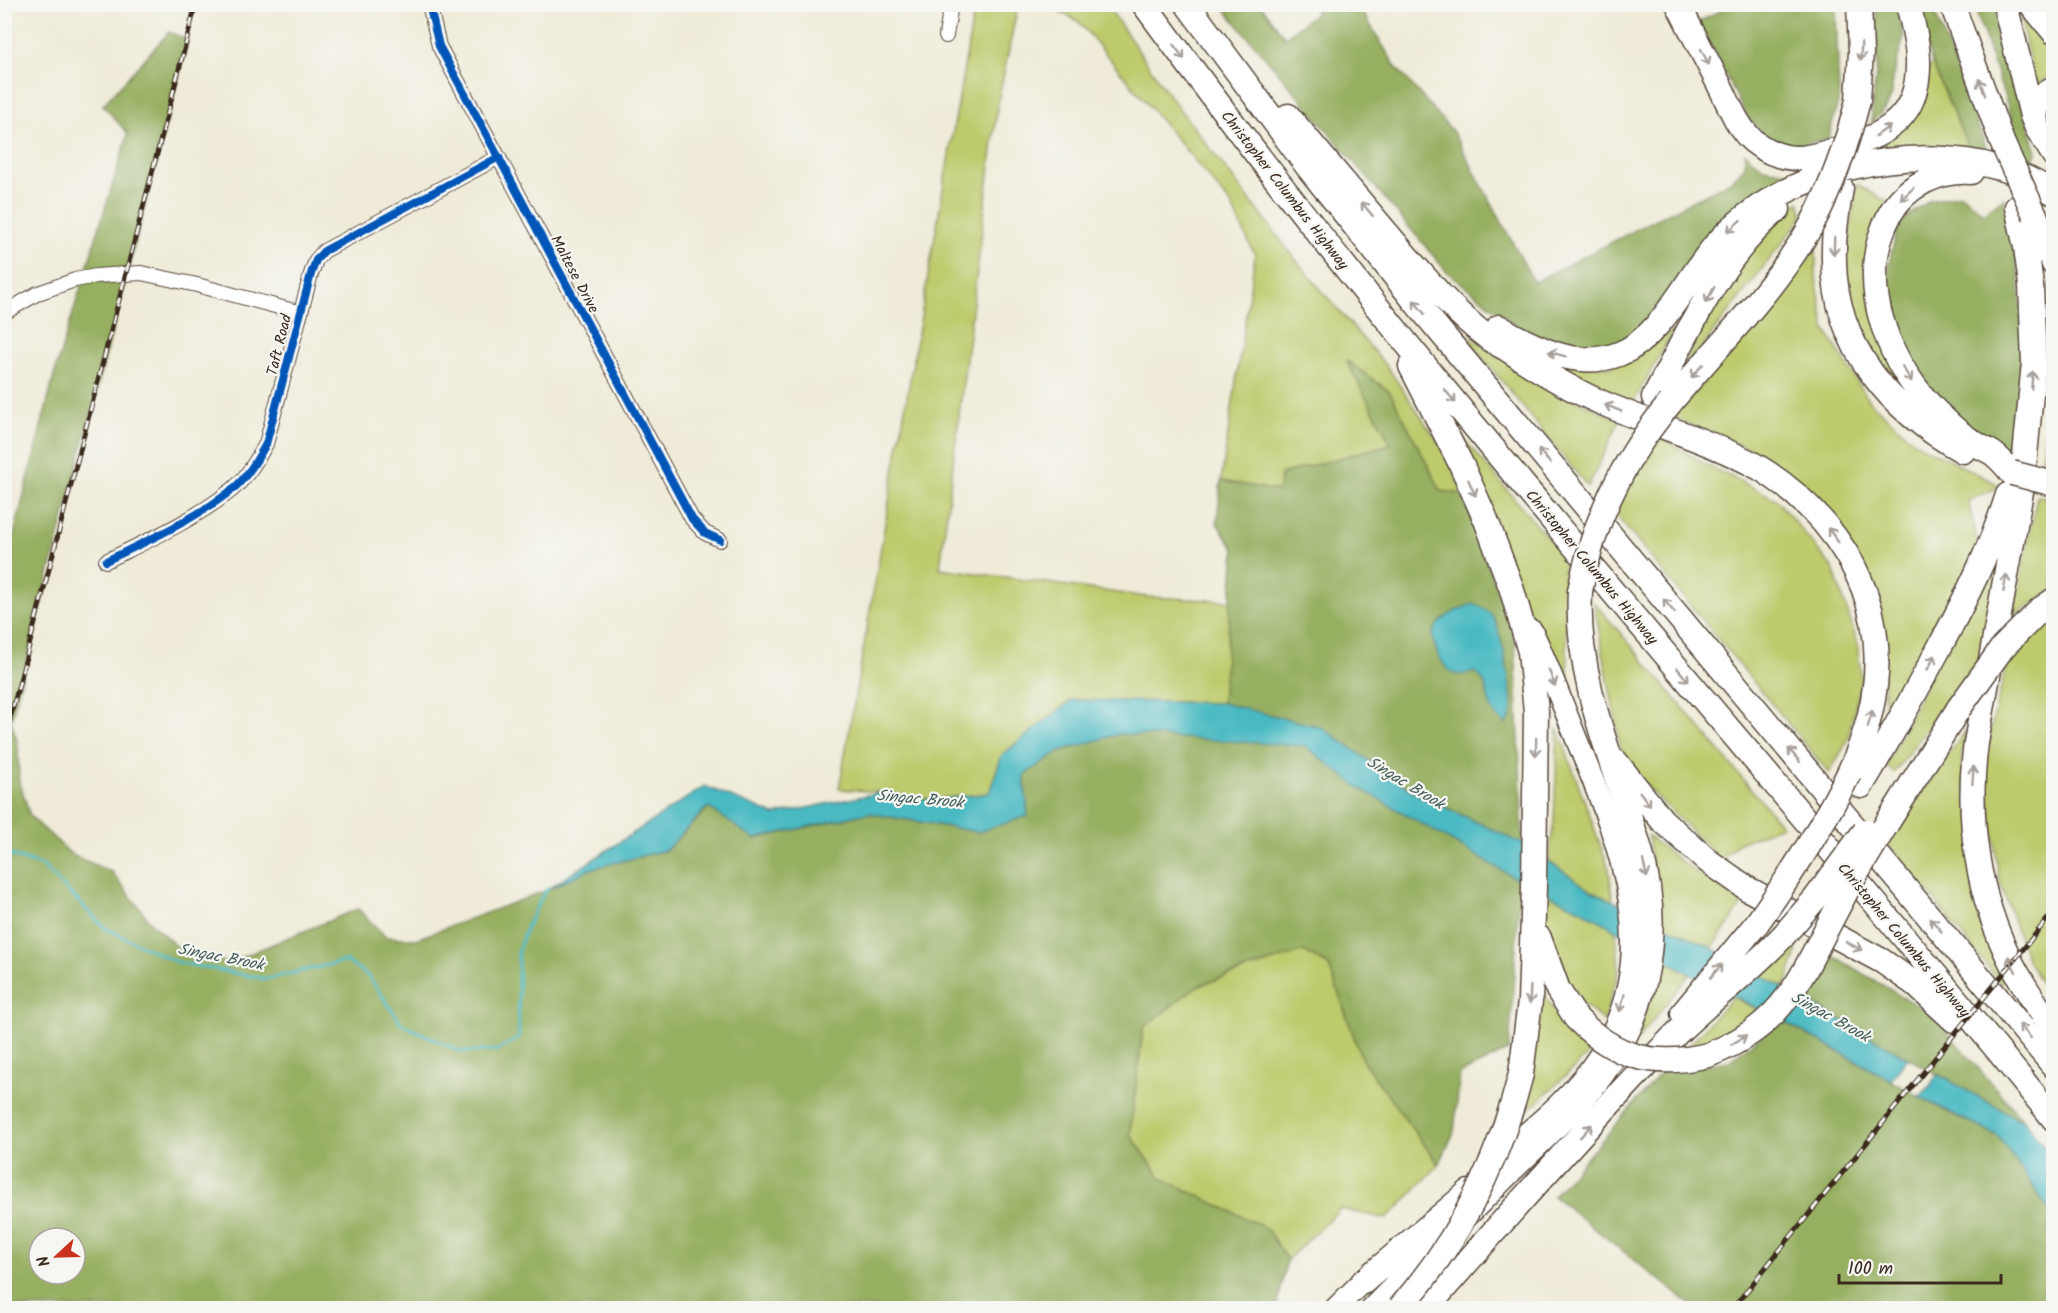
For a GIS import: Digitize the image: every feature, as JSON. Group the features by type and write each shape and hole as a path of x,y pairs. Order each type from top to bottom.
{"highway":[{"name":"Christopher Columbus Highway","path":"1144,4 1273,177 1435,378 2054,1119"},
{"path":"1186,4 1308,167 1418,305 2054,1066"},
{"path":"1678,4 1743,130 1772,153 1794,158 1816,156 1865,141 1887,129 1905,112 1915,87 1918,57 1908,4"},
{"path":"1859,4 1861,52 1858,100 1841,180 1834,242 1836,285 1846,325 1865,364 1881,387 1919,423 1953,446 2052,483"},
{"path":"1952,4 2026,211 2054,264"},
{"path":"2005,4 2028,101 2037,128 2054,155"},
{"path":"2031,4 2054,32"},
{"path":"1204,28 1228,44 1443,297 1488,338 1575,391 1758,467 1792,490 1820,519 1844,550 1863,585 1874,624 1877,645 1873,704 1855,780"},
{"path":"2037,128 2035,117 2037,103 2047,91 2054,88"},
{"path":"1374,1308 1578,1102 1602,1074 1631,1025 1644,987 1641,949 1652,916 1646,871 1592,700 1583,657 1579,628 1581,591 1589,534 1600,499 1619,459 1662,400 1770,287 1799,248 1834,178 1852,126 1858,100"},
{"path":"1662,400 1723,270 1744,242 1781,207 1809,188 1841,180 1899,159 1928,157 2000,168 2054,193"},
{"path":"2000,464 1942,418 1907,375 1889,341 1879,310 1875,285 1876,253 1886,224 1899,201 1917,185 1938,176 1964,171 1980,172 2054,193"},
{"path":"1389,235 1464,302 1513,336 1562,356 1593,360 1607,358 1632,348 1653,329 1718,242 1745,216 1791,189 1841,180"},
{"path":"2026,211 2034,324 2034,363 2022,486 1976,743 1972,810 1980,869 1995,926 2021,980 2054,1030"},
{"path":"1387,318 1461,464 1486,520 1524,625 1534,683 1534,887 1530,1001 1521,1074 1507,1124 1480,1190 1440,1256 1400,1308"},
{"path":"1708,995 1736,947 1800,874 1833,829 1855,780 1910,702 1973,584 1995,534 2026,438"},
{"path":"1427,1308 1670,1040 1685,1009 1754,965 1783,936 1885,815 2003,647 2047,605"},
{"path":"1609,753 1662,820 1708,861 1748,889 1899,972 1929,996 2025,1084"},
{"path":"1533,915 1551,975 1566,1005 1576,1018 1602,1041 1634,1056 1672,1062 1708,1055 1744,1038 1768,1020 1799,980 1885,815"},
{"path":"1363,1282 1578,1102"},
{"path":"1446,1308 1508,1229 1547,1174"}],"main road":[{"path":"1336,1308 1413,1232 1539,1122 1580,1081 1602,1050 1617,1018 1628,980 1641,949 1622,859 1610,822 1537,641 1511,587"}],"street":[{"name":"Maltese Drive","path":"429,4 439,46 599,348 692,519 705,533 720,540"},
{"path":"946,36 951,4"},
{"name":"Taft Road","path":"106,561 182,522 234,488 251,469 266,444 313,267 324,251 499,157"},
{"name":"Taft Road","path":"4,313 38,293 75,280 141,273 197,285 301,313"}],"green space":[{"path":"975,5 1018,5 998,102 940,568 1147,597 1231,601 1222,703 1072,700 1002,755 989,793 932,800 882,792 839,789"},
{"path":"1048,5 1107,5 1171,98 1300,265 1388,368 1449,458 1462,494 1441,491 1390,392 1347,361 1391,444 1281,474 1279,491 1221,481 1255,255 1230,203 1079,22"},
{"path":"1221,5 1261,5 1285,37 1317,12 1312,5 1358,5 1396,67 1453,132 1534,282 1731,181 1745,166 1745,153 1763,168 1788,172 1787,180 1755,194 1736,208 1718,227 1648,321 1616,345 1584,351 1536,341 1447,272"},
{"path":"1728,5 1836,5 1839,99 1828,139 1803,144 1773,144 1747,117 1699,22"},
{"path":"1876,5 1896,5 1904,37 1892,79 1892,94 1886,108 1871,123 1877,63"},
{"path":"1915,5 1932,5 1986,147 1970,151 1932,63"},
{"path":"1974,5 1994,5 2037,153 2027,164"},
{"path":"2017,5 2020,5 2053,45 2053,74 2050,74 2036,88"},
{"path":"169,32 188,40 11,721 18,744 19,780 30,816 72,855 112,872 151,923 177,947 227,963 358,909 386,937 416,939 545,891 590,869 666,850 709,807 755,839 868,813 978,832 1024,775 1060,751 1222,703 1235,550 1217,523 1221,481 1278,491 1281,474 1391,444 1346,360 1390,392 1441,491 1462,494 1515,640 1523,844 1509,1050 1460,1074 1454,1132 1439,1165 1362,1060 1329,966 1304,951 1197,986 1143,1028 1130,1134 1161,1178 1266,1228 1287,1260 1277,1308 5,1308 5,570 56,368 128,134 103,105"},
{"path":"1932,63 1970,151 1871,152 1884,141"},
{"path":"1857,184 1887,202 1874,233 1922,411 1894,386 1867,349 1851,312 1844,270"},
{"path":"1961,194 1983,213 2004,198 2019,277 2023,346 2014,452 1981,435 1947,407 1932,391 1906,355 1890,314 1887,276 1898,224 1929,201"},
{"path":"1799,201 1803,216 1674,383 1740,260"},
{"path":"1816,249 1816,278 1825,329 1869,401 1916,443 2001,486 1968,501 1979,547 1885,722 1880,597 1842,533 1755,451 1673,418"},
{"path":"1674,330 1633,403 1532,360 1610,367"},
{"path":"1462,332 1554,390 1620,420 1588,487"},
{"path":"2053,363 2054,467 2042,464"},
{"path":"1458,432 1563,556 1569,697 1517,585"},
{"path":"1657,435 1709,466 1776,499 1833,568 1857,641 1861,677 1848,740 1829,773 1614,513"},
{"path":"2037,496 2053,498 2053,591 2013,616"},
{"path":"2007,515 1984,652 1894,773 1886,766"},
{"path":"1594,603 1782,826 1739,843 1720,860 1623,762"},
{"path":"2053,616 2053,1001 2028,962 1999,879 1984,757 2006,666"},
{"path":"1558,728 1609,869 1619,970 1604,1021 1563,988 1541,915 1554,821"},
{"path":"1966,730 1961,758 1965,787 2010,976 2001,984 1896,852 1885,843"},
{"path":"1648,836 1694,871 1743,903 1712,948 1659,923"},
{"path":"1787,944 1797,952 1783,987 1759,974"},
{"path":"1304,951 1329,966 1362,1060 1439,1165 1387,1219 1340,1209 1287,1260 1266,1228 1161,1178 1130,1134 1143,1028 1197,986"},
{"path":"1825,951 1931,1014 2026,1123 1800,996"},
{"path":"1660,957 1690,974 1638,1039"},
{"path":"1541,990 1565,1026 1594,1049 1513,1125"},
{"path":"1733,997 1759,1011 1730,1036 1683,1052"},
{"path":"1781,1020 1942,1109 1998,1136 2053,1215 2053,1308 1695,1308 1553,1196 1662,1072 1729,1061"}],"water":[{"path":"1472,604 1485,609 1496,623 1511,696 1511,716 1506,724 1493,710 1481,678 1475,672 1461,675 1451,672 1442,662 1434,642 1434,631 1445,618"},
{"path":"1072,700 1222,703 1321,727 1417,794 1523,844 1592,891 1712,948 1908,1058 1891,1080 1690,974 1582,910 1522,882 1358,787 1305,746 1119,734 1060,751 1024,775 1028,816 978,832 868,813 754,839 708,807 666,850 590,869 545,891 705,786 774,815 882,792 932,800 989,793 1002,755"},
{"path":"1937,1074 2026,1123 2053,1157 2053,1215 1998,1136 1919,1097 1930,1086"}],"waterway":[{"name":"Singac Brook","path":"4,853 43,866 105,928 176,962 266,979 346,961 368,976 402,1024 461,1052 498,1050 519,1038 518,951 526,928 548,889"}],"railway":[{"path":"4,742 196,4"},
{"path":"1733,1308 2054,911"}],"cycle path":[{"path":"429,4 439,46 692,519 705,533 720,540"},
{"path":"106,561 204,510 233,489 251,468 266,444 311,274 316,260 324,251 499,157"}]}
